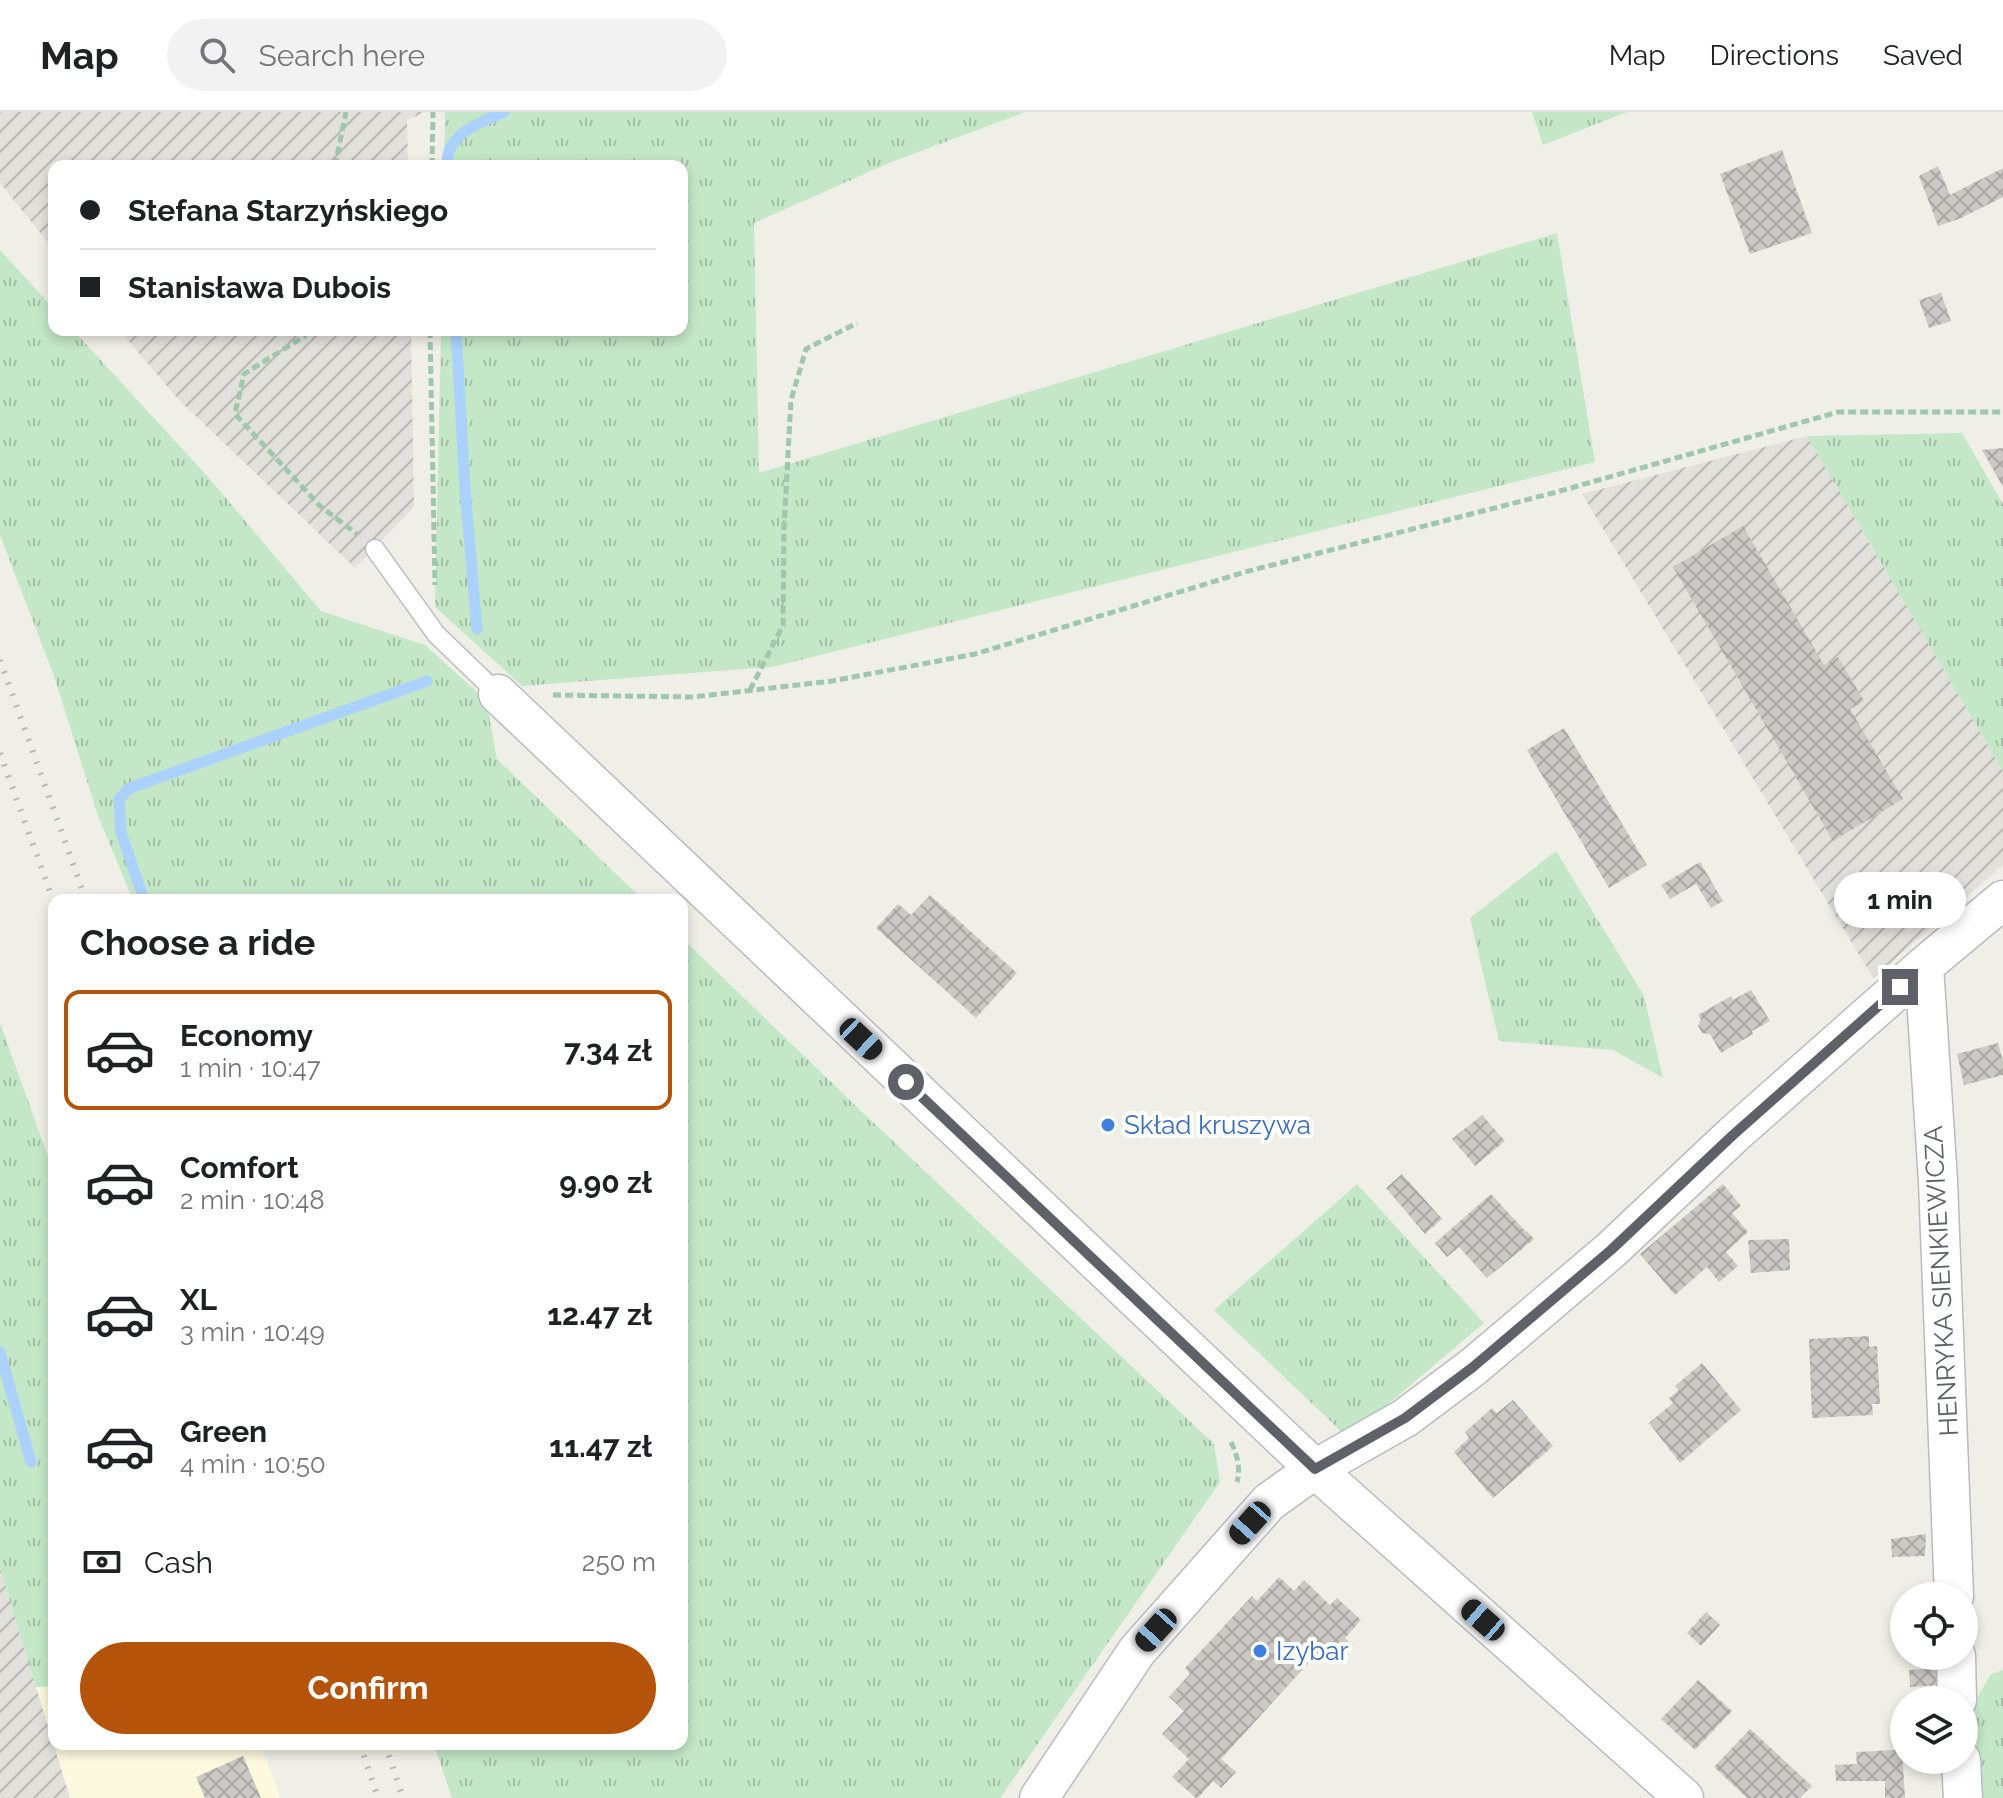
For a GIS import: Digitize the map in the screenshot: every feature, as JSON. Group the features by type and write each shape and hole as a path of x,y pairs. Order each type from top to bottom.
{"street":[{"path":"498,694 1315,1469 1684,1798"},
{"path":"1039,1798 1137,1651 1269,1502 1315,1469 1405,1418 1473,1367 1611,1250 1733,1135 2003,900"},
{"name":"HENRYKA SIENKIEWICZA","path":"1924,966 1938,1181 1953,1582"},
{"path":"1962,1774 1963,1798"}],"lane":[{"path":"375,549 436,634 498,694"}],"path":[{"path":"336,160 346,112"},
{"path":"432,160 433,112"},
{"path":"749,691 783,625 784,527 791,400 806,349 857,323"},
{"path":"305,336 244,374 235,414 320,506 375,549"},
{"path":"430,336 436,634"},
{"path":"498,694 693,697 832,681 975,654 1245,572 1553,493 1838,412 2003,412"},
{"path":"1227,1435 1237,1455 1240,1473 1235,1490"}],"shaded area":[{"path":"0,112 425,112 407,120 408,160 48,160 48,243 0,183"},
{"path":"124,336 411,336 414,507 355,568 179,400"},
{"path":"1807,436 2003,771 2003,865 1873,978 1582,494"},
{"path":"0,1568 48,1726 48,1750 55,1750 70,1798 0,1798"},
{"path":"48,1686 48,1726 36,1687"},
{"path":"55,1750 262,1750 281,1798 70,1798"}],"green space":[{"path":"445,112 1025,112 889,163 754,223 759,473 1557,233 1595,462 772,667 522,686 435,607 441,336 688,336 688,160 444,160"},
{"path":"1532,112 1627,112 1543,145"},
{"path":"0,250 48,302 48,336 79,336 209,478 321,611 425,645 486,700 497,759 637,894 130,894 98,816 54,676 0,535"},
{"path":"1962,433 2003,504 2003,771 1807,436"},
{"path":"1556,851 1644,996 1663,1078 1613,1050 1499,1041 1470,918"},
{"path":"688,944 1214,1444 1220,1482 1000,1798 452,1798 436,1750 688,1750"},
{"path":"0,1023 48,1156 48,1686 36,1687 0,1568"},
{"path":"1357,1184 1484,1323 1348,1438 1214,1310"},
{"path":"2003,1670 2003,1798 1976,1798 1978,1696 1991,1674"}],"building":[{"path":"1782,150 1812,233 1750,254 1720,174"},
{"path":"1938,166 1950,195 2003,168 2003,197 1938,226 1919,176"},
{"path":"1941,293 1951,321 1929,328 1919,300"},
{"path":"2003,448 2003,487 1982,450"},
{"path":"1743,526 1824,665 1838,657 1864,701 1850,709 1903,799 1833,841 1673,567"},
{"path":"1564,728 1647,865 1609,888 1527,750"},
{"path":"1700,862 1723,901 1711,908 1696,884 1670,899 1661,885"},
{"path":"930,895 1017,973 976,1018 876,928 898,904 911,915"},
{"path":"1751,990 1770,1021 1721,1053 1710,1034 1702,1033 1698,1015 1731,996 1733,1000"},
{"path":"1998,1043 2003,1075 1964,1085 1957,1054"},
{"path":"1482,1115 1505,1141 1475,1166 1452,1139"},
{"path":"1402,1174 1442,1219 1425,1234 1386,1188"},
{"path":"1723,1184 1741,1206 1732,1213 1748,1232 1726,1252 1738,1266 1719,1282 1707,1267 1675,1295 1640,1254"},
{"path":"1491,1194 1534,1239 1487,1278 1459,1247 1447,1257 1435,1243"},
{"path":"1789,1239 1790,1270 1751,1273 1748,1240"},
{"path":"1869,1336 1869,1347 1877,1346 1880,1404 1872,1404 1873,1415 1812,1418 1809,1339"},
{"path":"1702,1363 1741,1410 1680,1463 1649,1423 1673,1403 1669,1398 1679,1390 1675,1386"},
{"path":"1513,1400 1553,1446 1493,1498 1454,1452 1469,1438 1465,1432 1492,1408 1497,1413"},
{"path":"1926,1534 1925,1556 1892,1557 1891,1539"},
{"path":"1279,1577 1294,1591 1304,1580 1330,1605 1337,1598 1361,1620 1345,1638 1353,1645 1339,1660 1324,1646 1221,1759 1236,1772 1221,1788 1213,1781 1196,1798 1172,1777 1189,1759 1162,1734 1184,1711 1169,1697 1190,1674 1185,1668 1252,1596 1257,1601"},
{"path":"1706,1612 1720,1625 1701,1646 1687,1633"},
{"path":"1909,1670 1940,1670 1941,1685 1910,1686"},
{"path":"1698,1680 1732,1711 1695,1750 1661,1719"},
{"path":"1750,1729 1812,1786 1800,1798 1747,1798 1714,1767"},
{"path":"1890,1751 1890,1774 1904,1774 1905,1798 1885,1798 1885,1781 1836,1781 1835,1765 1857,1764 1856,1752"},
{"path":"243,1756 261,1798 205,1798 196,1777"}],"waterway":[{"path":"448,160 452,146 466,131 504,112"},
{"path":"456,336 477,629"},
{"path":"142,894 121,832 119,799 130,788 427,681"},
{"path":"0,1352 31,1462"}],"railway":[{"path":"0,660 84,894"},
{"path":"0,753 51,894"},
{"path":"362,1750 378,1798"},
{"path":"387,1750 403,1798"}],"place":[{"name":"Skład kruszywa","path":"1108,1125"},
{"name":"Izybar","path":"1260,1651"}],"route":[{"path":"906,1082 1315,1469 1405,1418 1473,1367 1611,1250 1733,1135 1900,987"}]}
